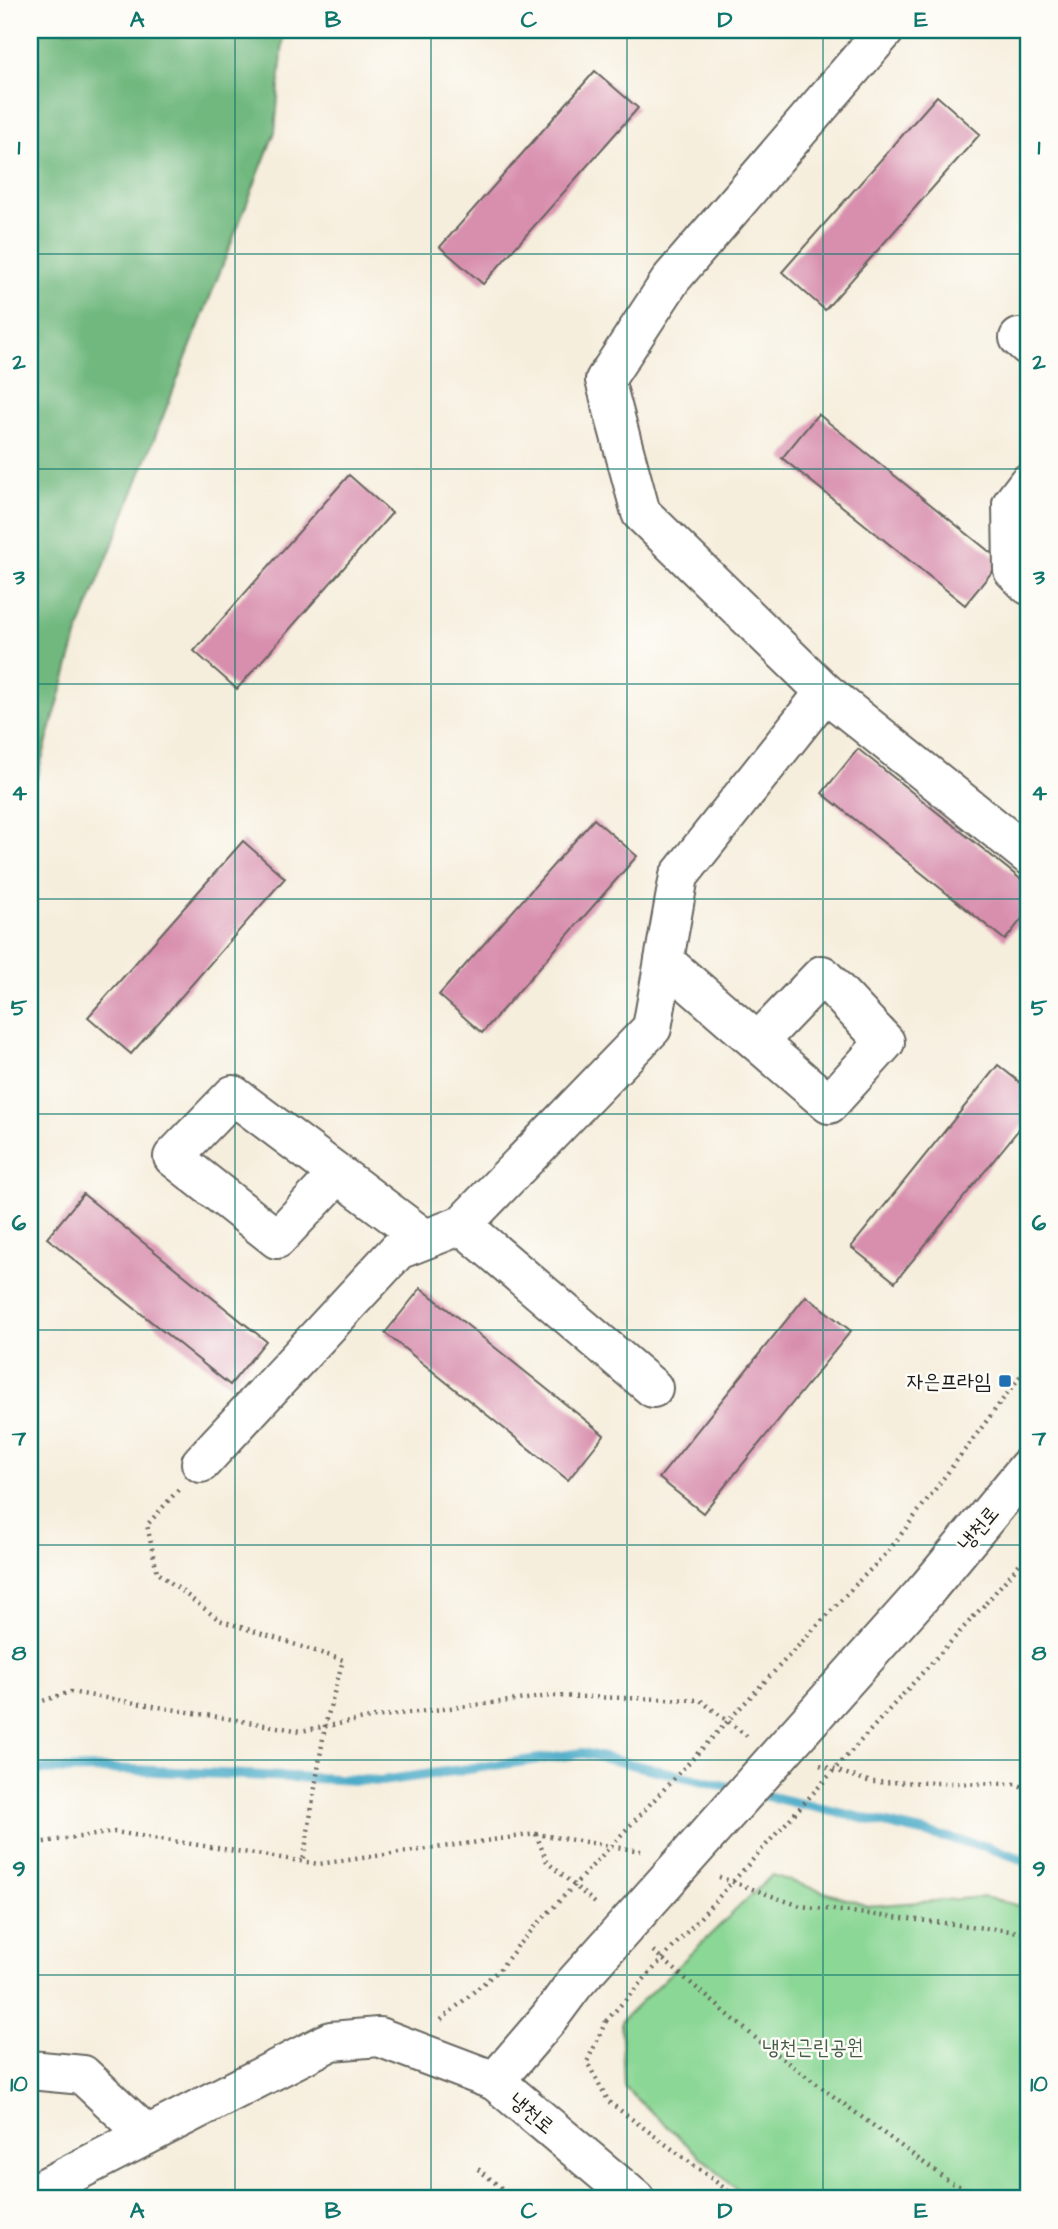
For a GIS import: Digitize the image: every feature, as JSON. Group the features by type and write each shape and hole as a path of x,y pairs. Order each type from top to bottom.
{"main road":[{"path":"885,30 672,278 605,380 641,513 825,692 1028,855"},
{"path":"1028,484 1012,504 1013,570 1028,585"},
{"path":"201,1463 398,1250 462,1226 652,1028 679,876 825,692"},
{"path":"664,961 758,1042"},
{"path":"338,1174 425,1239"},
{"path":"462,1226 653,1388"},
{"name":"냉천로","path":"635,2199 495,2081 575,1983 928,1588 1028,1468"},
{"path":"30,2195 331,2041 379,2037 495,2081"},
{"path":"30,2070 83,2075 147,2135"}],"path":[{"path":"379,2037 445,2019 499,1970 520,1943 887,1553 1028,1366"},
{"path":"201,1463 147,1525 157,1572 219,1620 343,1660 325,1726 303,1862"},
{"path":"739,2199 609,2102 587,2063 606,2021 1028,1554"},
{"path":"30,1705 70,1692 301,1731 375,1717 551,1696 700,1700"},
{"path":"871,1782 1016,1784 1028,1789"},
{"path":"30,1844 115,1832 319,1864 536,1834 547,1862 599,1906"},
{"path":"800,1906 1028,1934"},
{"path":"651,1950 765,2046 950,2182 988,2199"},
{"path":"478,2169 515,2199"}],"green space":[{"path":"30,30 284,30 275,132 79,630 30,801"},
{"name":"냉천근린공원","path":"772,1875 868,1906 984,1897 1028,1908 1028,2199 747,2199 624,2087 621,2021"}],"building":[{"path":"595,71 638,108 483,284 440,247"},
{"path":"937,96 980,134 825,310 782,272"},
{"path":"818,414 1001,561 965,605 782,458"},
{"path":"349,475 392,513 237,689 194,651"},
{"path":"858,749 1028,885 1028,911 1005,940 822,793"},
{"path":"594,819 637,856 482,1033 439,995"},
{"path":"243,841 285,878 131,1054 88,1017"},
{"path":"998,1065 1028,1089 1028,1118 895,1282 851,1247"},
{"path":"83,1194 266,1341 230,1385 47,1238"},
{"path":"421,1288 604,1435 568,1480 385,1333"},
{"path":"806,1296 851,1331 703,1513 659,1478"}],"waterway":[{"path":"30,1770 108,1769 381,1781 583,1753 738,1789"},
{"path":"754,1793 987,1847 1028,1861"}],"place":[{"name":"자은프라임","path":"1005,1381"}]}
